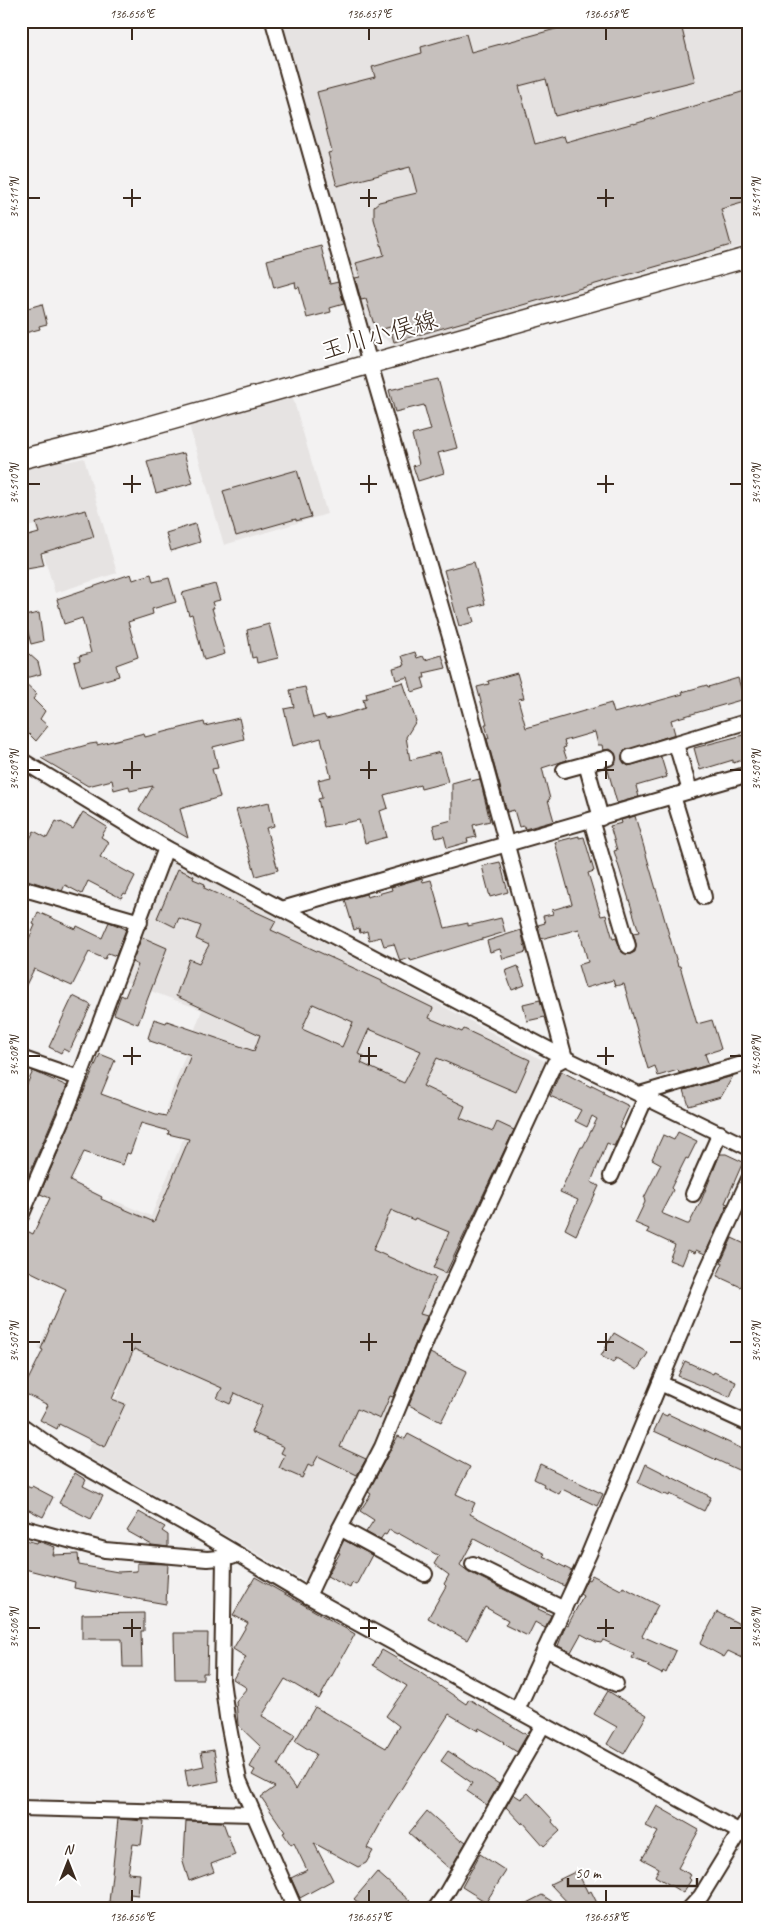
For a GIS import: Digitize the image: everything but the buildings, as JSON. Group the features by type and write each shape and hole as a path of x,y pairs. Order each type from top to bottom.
{"main road":[{"name":"玉川小俣線","path":"21,459 111,437 749,257"}],"street":[{"path":"273,21 450,637 565,1058"},
{"path":"630,757 749,721"},
{"path":"676,744 690,791"},
{"path":"564,770 608,758"},
{"path":"21,760 166,848 565,1058 749,1148"},
{"path":"586,764 596,819 628,946"},
{"path":"282,909 749,774"},
{"path":"672,796 704,897"},
{"path":"21,1216 79,1078 140,922 166,848"},
{"path":"21,888 140,922"},
{"path":"21,1058 79,1078"},
{"path":"308,1596 382,1446 428,1336 554,1064 565,1058"},
{"path":"643,1095 749,1062"},
{"path":"611,1176 643,1095"},
{"path":"693,1194 720,1133"},
{"path":"517,1710 589,1554 703,1279 749,1179"},
{"path":"660,1383 749,1424"},
{"path":"21,1425 59,1452 308,1596 544,1725 746,1829 701,1896 689,1909"},
{"path":"21,1527 105,1550 207,1559 241,1556"},
{"path":"340,1528 425,1574"},
{"path":"224,1558 222,1680 239,1780 295,1909"},
{"path":"473,1564 564,1609"},
{"path":"545,1649 616,1684"},
{"path":"435,1909 447,1892 544,1725"},
{"path":"21,1808 253,1814"}],"shaded area":[{"path":"282,21 749,21 749,244 396,346 369,328"},
{"path":"292,395 327,514 224,545 189,425"},
{"path":"65,458 66,462 84,458 117,573 55,593 35,525 21,529 21,470"},
{"path":"174,861 548,1063 311,1579 303,1580 85,1455 121,1387 38,1348 111,1199 151,1216 192,1118 166,1107 202,1010 126,982 167,864"}]}
